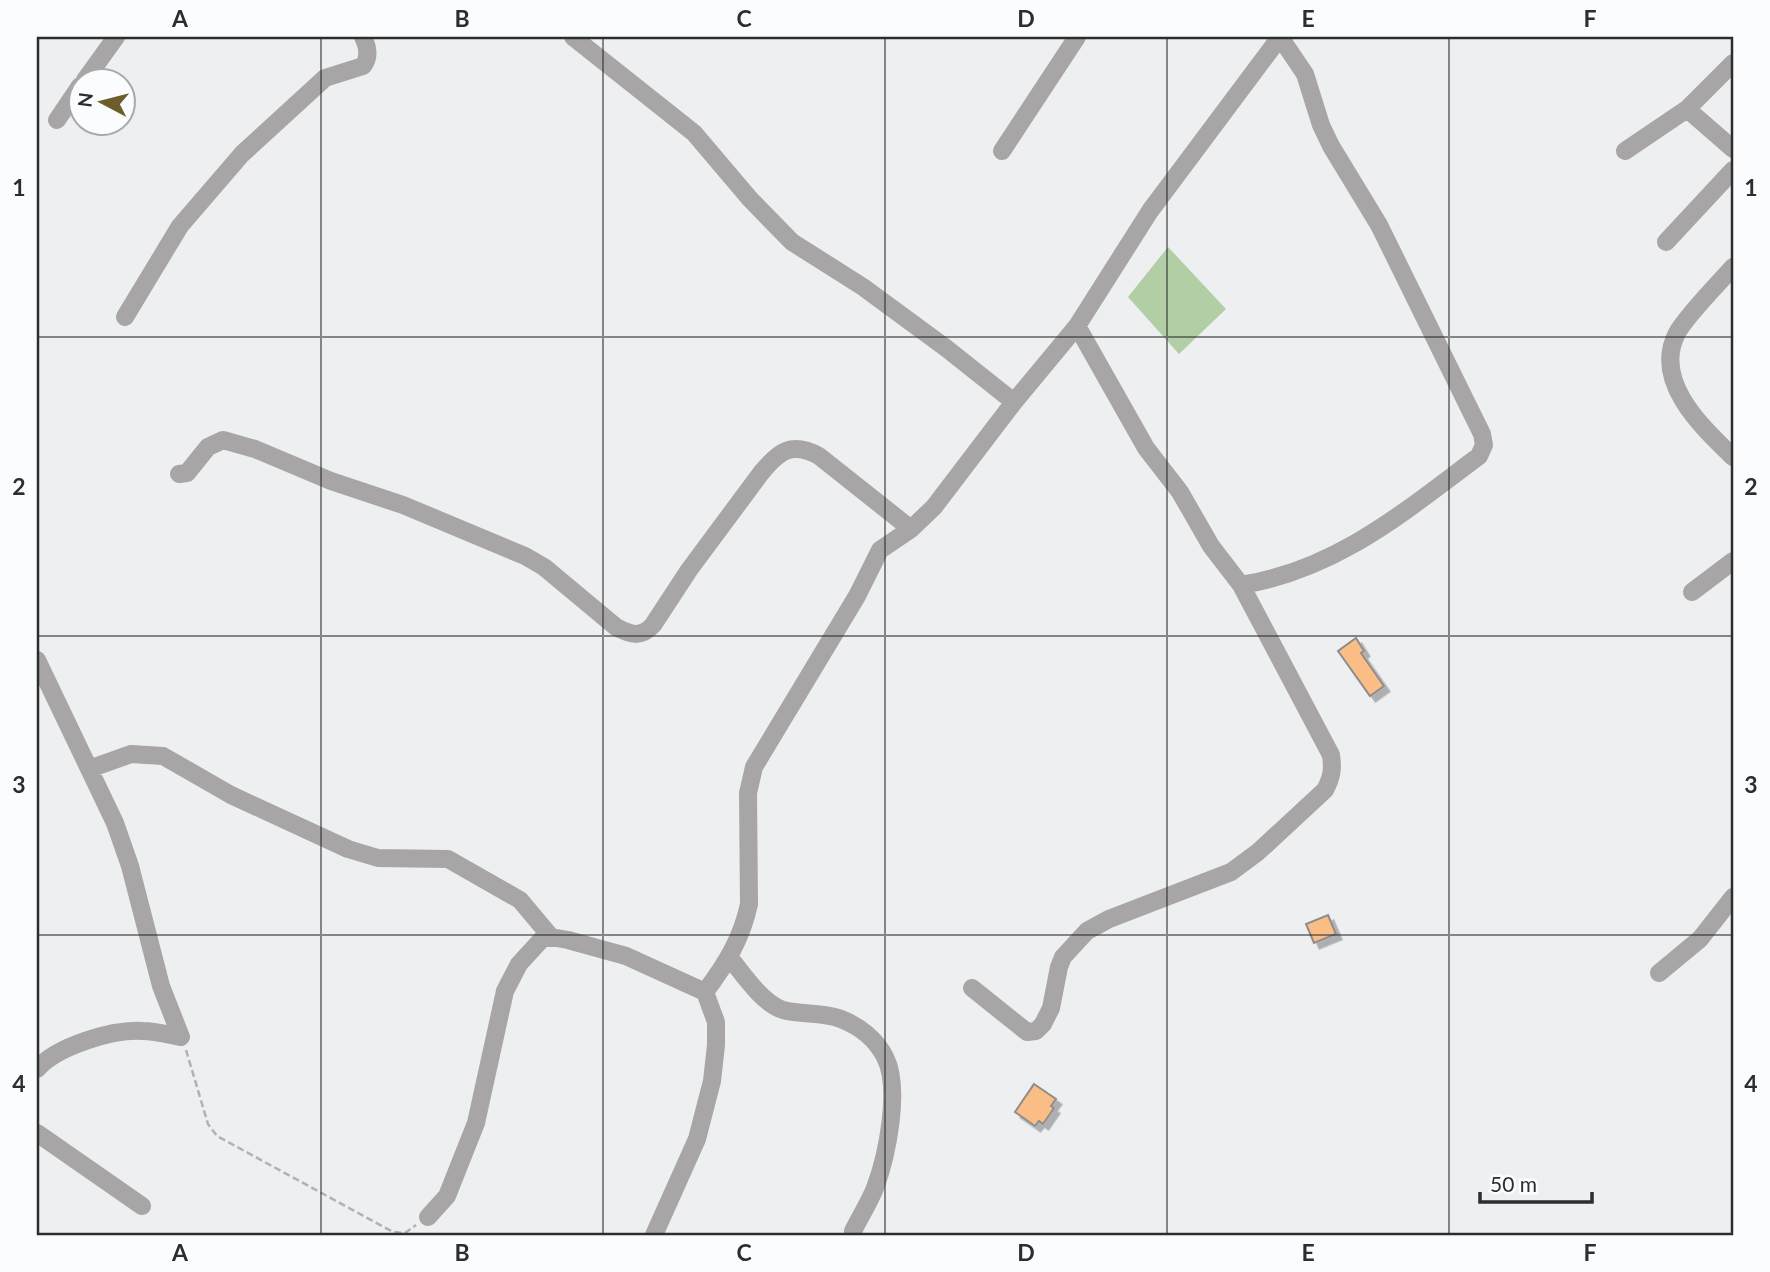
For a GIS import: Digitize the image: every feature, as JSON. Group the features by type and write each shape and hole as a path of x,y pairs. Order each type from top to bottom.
{"street":[{"path":"95,66 116,37"},
{"path":"125,317 180,226 242,154 325,78 363,66 368,50 363,37"},
{"path":"573,37 694,133 750,199 792,242 863,288 946,348 1014,402"},
{"path":"1002,151 1077,37"},
{"path":"705,992 730,958 746,920 748,793 754,767 857,596 877,556 885,545 911,529 934,507 1014,402 1077,326 1150,211 1280,37 1305,74 1321,125 1331,146 1379,225 1482,434 1484,445 1479,456 1389,522 1351,546 1278,578 1241,585"},
{"path":"1625,151 1688,109 1733,64"},
{"path":"57,120 66,107"},
{"path":"1688,109 1733,149"},
{"path":"1666,242 1733,170"},
{"path":"1733,267 1678,331 1671,349 1671,371 1684,404 1733,457"},
{"path":"972,988 1027,1032 1036,1031 1051,1008 1063,957 1087,931 1109,919 1231,872 1258,852 1325,790 1333,768 1323,736 1241,585 1210,546 1180,492 1146,448 1077,326"},
{"path":"179,474 187,472 208,447 223,440 255,449 525,556 544,567 616,627 638,635 646,633 653,625 689,570 761,473 773,458 783,451 807,449 819,456 911,529"},
{"path":"1692,592 1733,561"},
{"path":"37,660 119,834 161,986 181,1037"},
{"path":"89,769 131,754 163,756 231,795 348,849 378,859 448,859 520,900 551,937"},
{"path":"1659,974 1700,939 1733,897"},
{"path":"428,1217 446,1196 476,1124 505,991 519,964 536,944 551,937 626,956 705,992 716,1022 712,1081 697,1139 654,1235"},
{"path":"730,958 747,980 772,1004 782,1009 841,1019 867,1033 886,1058 891,1087 889,1136 874,1189 853,1231"},
{"path":"37,1069 45,1059 68,1047 121,1032 144,1030 181,1037"},
{"path":"37,1133 142,1206"}],"path":[{"path":"181,1037 208,1124 217,1136 393,1233 405,1233 428,1217"}],"green space":[{"path":"1168,247 1226,309 1179,354 1128,297"}],"building":[{"path":"1356,638 1364,651 1361,653 1384,686 1370,696 1338,651"},
{"path":"1328,915 1336,934 1314,943 1306,924"},
{"path":"1034,1084 1056,1099 1051,1106 1054,1108 1043,1124 1039,1121 1035,1126 1015,1112"}]}
